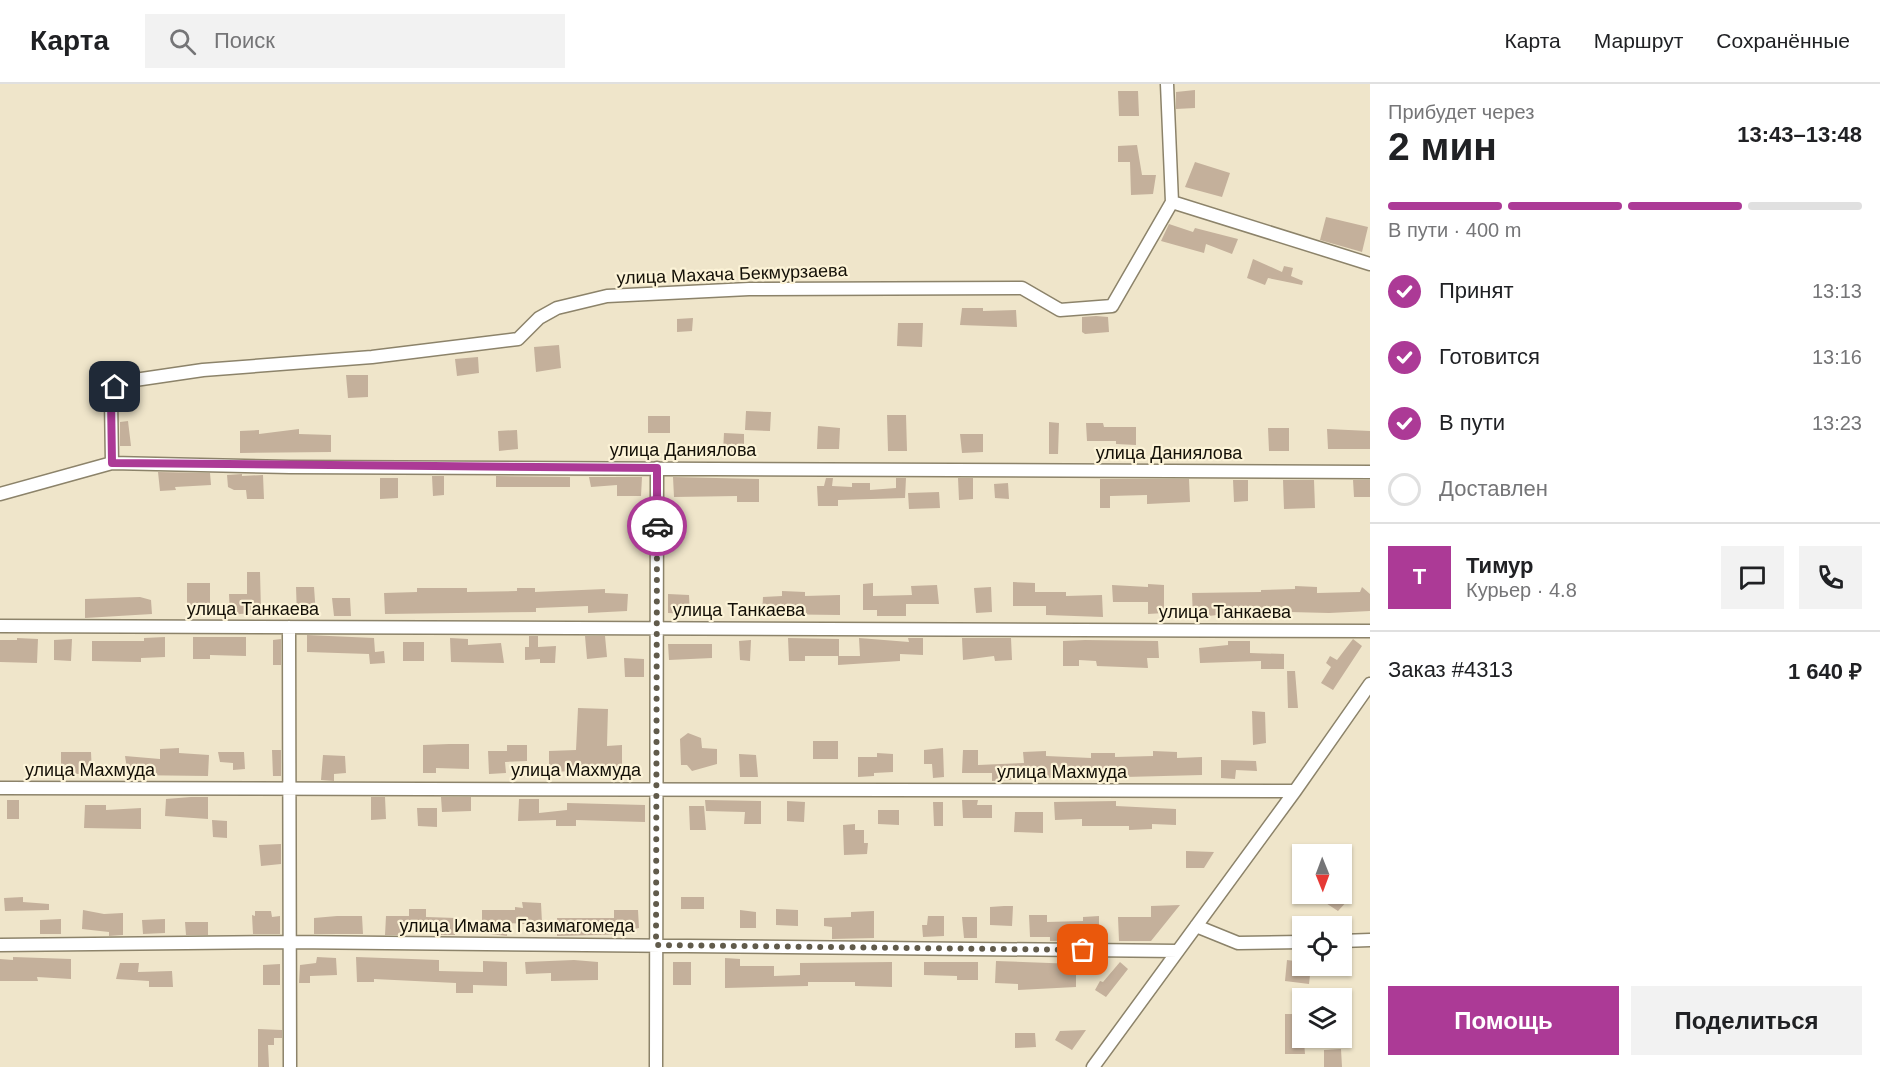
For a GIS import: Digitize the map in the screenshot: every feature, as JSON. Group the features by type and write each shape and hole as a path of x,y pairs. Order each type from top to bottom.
{"street":[{"path":"1167,84 1172,202 1370,264"},
{"name":"улица Махача Бекмурзаева","path":"112,463 111,399 115,387 128,381 214,369 372,357 519,339 539,318 557,308 607,296 749,289 1022,288 1060,310 1112,306 1172,202"},
{"name":"улица Даниялова","path":"0,494 112,463 1370,472"},
{"path":"656,1067 657,468"},
{"name":"улица Танкаева","path":"0,626 1370,631"},
{"path":"289,627 290,1067"},
{"path":"1093,1067 1295,791 1370,684"},
{"name":"улица Махмуда","path":"0,788 1295,791"},
{"path":"1196,926 1238,942 1292,942"},
{"path":"1352,941 1370,940"},
{"name":"улица Имама Газимагомеда","path":"0,945 289,942 1178,951"}],"building":[{"path":"1195,90 1195,108 1176,109 1176,92"},
{"path":"1118,91 1138,91 1139,116 1119,116"},
{"path":"1137,145 1142,175 1156,175 1153,194 1131,195 1130,162 1118,162 1118,146"},
{"path":"1195,162 1230,173 1222,197 1185,187"},
{"path":"1326,217 1368,227 1362,252 1320,240"},
{"path":"1169,224 1193,232 1195,228 1238,239 1232,254 1206,244 1204,253 1161,241"},
{"path":"1253,259 1282,272 1284,266 1293,268 1291,276 1303,281 1302,285 1268,278 1265,285 1247,278"},
{"path":"962,308 983,308 983,311 1016,310 1017,327 960,325"},
{"path":"1082,317 1108,317 1109,332 1085,334 1082,332"},
{"path":"693,318 692,331 677,332 677,319"},
{"path":"898,323 923,323 922,347 897,346"},
{"path":"559,345 561,368 536,372 534,347"},
{"path":"478,357 479,373 457,376 455,359"},
{"path":"346,375 368,375 368,397 348,398"},
{"path":"746,411 771,412 770,431 745,430"},
{"path":"887,415 906,415 907,451 888,451"},
{"path":"648,416 670,416 670,433 648,433"},
{"path":"128,421 131,446 120,446 120,422"},
{"path":"1049,422 1059,423 1058,454 1049,454"},
{"path":"1086,423 1103,423 1104,427 1136,427 1136,445 1116,444 1116,441 1087,441"},
{"path":"818,426 840,428 839,449 817,449"},
{"path":"1268,428 1289,428 1289,451 1269,451"},
{"path":"299,429 299,434 331,435 331,452 240,453 240,431 259,430 259,434"},
{"path":"1327,429 1370,431 1370,449 1328,449"},
{"path":"517,430 518,449 499,451 498,431"},
{"path":"724,433 744,434 744,452 723,452"},
{"path":"960,434 983,434 983,452 962,453"},
{"path":"158,472 210,473 211,485 175,487 176,490 160,491"},
{"path":"242,474 242,476 263,475 264,499 247,499 246,490 234,490 228,487 227,475"},
{"path":"432,476 444,476 444,495 433,496"},
{"path":"496,476 570,477 570,487 496,487"},
{"path":"589,477 642,477 641,496 617,496 617,485 591,487"},
{"path":"673,477 759,479 759,502 737,502 737,496 674,497"},
{"path":"380,478 398,478 398,498 380,499"},
{"path":"826,478 833,478 832,486 852,487 852,483 870,483 870,490 896,488 896,478 906,478 905,498 838,500 838,506 818,506 817,486 824,486"},
{"path":"958,478 973,478 973,499 959,500"},
{"path":"1100,479 1189,479 1190,502 1147,504 1147,495 1110,496 1110,508 1100,508"},
{"path":"1233,480 1248,480 1248,501 1234,502"},
{"path":"1283,480 1314,480 1315,508 1284,509"},
{"path":"1353,480 1370,480 1370,497 1354,497"},
{"path":"1008,483 1009,499 995,498 994,484"},
{"path":"939,492 940,508 909,509 908,493"},
{"path":"247,572 260,572 261,612 230,615 229,594 247,594"},
{"path":"1013,582 1035,583 1035,592 1066,592 1066,596 1102,595 1103,617 1046,615 1046,606 1013,606"},
{"path":"187,583 210,583 210,605 187,605"},
{"path":"873,583 873,596 912,595 911,586 937,585 939,604 906,604 906,616 877,616 877,610 863,610 863,584"},
{"path":"1148,584 1164,585 1164,613 1148,614 1148,602 1113,602 1112,585 1148,587"},
{"path":"1295,586 1317,587 1317,593 1360,592 1362,587 1370,594 1370,611 1329,613 1249,611 1193,618 1192,593 1261,592 1261,590 1295,589"},
{"path":"296,587 314,587 316,615 297,616"},
{"path":"991,587 992,612 976,613 974,588"},
{"path":"417,588 467,588 467,592 517,591 517,588 535,588 535,592 605,589 605,593 628,594 627,611 588,613 588,606 536,608 536,612 385,614 384,593 417,592"},
{"path":"782,591 805,592 805,596 840,595 840,615 762,614 763,597 782,596"},
{"path":"668,594 689,595 690,614 668,613"},
{"path":"140,597 151,600 152,614 85,618 85,599"},
{"path":"332,598 350,598 351,616 334,616"},
{"path":"307,635 374,638 375,652 384,651 385,663 370,664 369,654 307,652"},
{"path":"529,636 538,636 538,647 556,646 555,663 540,663 540,659 525,660 525,647 529,647"},
{"path":"585,636 605,636 607,657 587,659"},
{"path":"165,637 165,657 141,658 141,662 92,661 92,641 144,641 144,638"},
{"path":"193,637 246,637 246,656 210,655 210,659 193,659"},
{"path":"17,638 38,639 37,663 0,662 0,640 17,640"},
{"path":"450,638 468,639 468,645 501,643 504,663 451,662"},
{"path":"788,638 839,639 839,656 805,656 805,661 789,661"},
{"path":"859,638 909,642 908,638 923,638 923,655 900,654 900,661 838,665 838,656 860,656"},
{"path":"962,638 1011,638 1012,660 995,661 994,656 963,660"},
{"path":"72,639 71,661 54,660 54,640"},
{"path":"281,639 281,665 273,665 273,640"},
{"path":"1353,639 1362,646 1333,690 1321,683 1331,667 1326,663 1330,656 1337,660"},
{"path":"751,640 750,661 740,660 739,641"},
{"path":"1063,641 1158,641 1159,658 1147,658 1148,668 1097,666 1096,661 1079,660 1079,666 1063,666"},
{"path":"1228,641 1250,641 1250,653 1284,654 1284,669 1261,669 1261,661 1200,663 1199,648 1228,645"},
{"path":"403,642 424,642 424,661 403,661"},
{"path":"668,644 712,644 712,658 669,660"},
{"path":"624,658 644,659 644,677 625,677"},
{"path":"1287,671 1295,671 1298,708 1288,708"},
{"path":"578,708 608,709 607,746 622,745 622,775 575,777 575,771 549,772 549,751 576,750"},
{"path":"1252,711 1265,712 1266,743 1253,745"},
{"path":"688,733 701,738 702,748 717,749 717,764 692,771 687,765 681,765 680,739"},
{"path":"813,741 838,741 838,759 813,759"},
{"path":"469,744 469,769 436,768 436,773 423,773 423,745"},
{"path":"507,745 527,745 527,761 505,762 506,773 489,774 488,751 507,751"},
{"path":"179,748 179,753 209,755 208,776 128,775 125,756 160,759 160,749"},
{"path":"943,748 944,777 933,778 932,764 924,764 924,750"},
{"path":"272,750 281,750 281,776 273,776"},
{"path":"963,750 978,750 978,765 1024,763 1023,752 1046,751 1046,756 1091,758 1091,753 1115,753 1115,757 1153,756 1153,751 1177,752 1177,758 1202,757 1202,775 1125,777 1081,774 1081,776 992,781 992,773 962,773"},
{"path":"61,752 91,752 92,774 61,774"},
{"path":"218,752 244,752 245,769 233,770 233,763 220,762"},
{"path":"877,753 893,754 893,772 858,777 858,757 877,757"},
{"path":"739,754 756,755 758,777 740,777"},
{"path":"323,755 345,756 346,773 334,774 334,781 321,780"},
{"path":"1221,760 1256,761 1257,771 1236,770 1235,779 1221,778"},
{"path":"208,797 208,819 165,816 166,799"},
{"path":"371,797 385,797 386,819 371,820"},
{"path":"441,797 471,797 471,811 442,812"},
{"path":"519,799 539,799 539,813 567,810 567,803 645,805 645,822 576,820 576,826 556,826 556,820 518,821"},
{"path":"7,800 19,800 19,819 7,819"},
{"path":"705,800 761,801 761,824 744,824 745,812 706,811"},
{"path":"962,800 978,800 977,805 992,805 992,818 963,818"},
{"path":"787,801 805,802 804,822 787,821"},
{"path":"1116,801 1116,806 1176,809 1176,825 1152,824 1152,829 1129,830 1129,826 1082,826 1082,819 1055,820 1054,802"},
{"path":"933,802 943,802 943,826 934,826"},
{"path":"85,805 106,805 106,810 141,808 141,829 84,828"},
{"path":"689,806 704,806 706,830 690,830"},
{"path":"417,808 437,808 437,827 418,826"},
{"path":"878,810 899,810 899,825 878,824"},
{"path":"1015,812 1043,812 1043,833 1014,832"},
{"path":"212,820 227,821 227,838 213,837"},
{"path":"855,824 855,830 864,830 864,843 868,843 867,854 844,855 843,825"},
{"path":"281,844 281,864 261,866 259,845"},
{"path":"1186,851 1214,852 1204,868 1186,868"},
{"path":"23,897 23,902 49,904 49,910 5,911 4,898"},
{"path":"681,897 704,897 704,909 681,909"},
{"path":"522,902 541,903 542,923 538,923 538,931 527,931 526,924 506,923 507,936 482,933 482,910 515,910 515,907 523,908"},
{"path":"1327,904 1344,904 1338,911"},
{"path":"1180,905 1151,941 1119,941 1118,917 1151,917 1151,906"},
{"path":"1013,906 1012,926 990,925 990,907"},
{"path":"409,909 426,909 426,917 456,918 455,935 441,935 441,932 405,931 405,935 385,935 386,916 409,916"},
{"path":"776,909 798,910 798,926 776,925"},
{"path":"83,910 104,914 123,913 123,935 109,936 109,932 82,929"},
{"path":"614,910 638,910 639,928 634,929 635,934 557,936 557,918 614,918"},
{"path":"740,910 756,912 756,928 740,928"},
{"path":"255,911 271,911 272,917 280,916 280,934 253,934 252,915 255,916"},
{"path":"874,911 874,938 832,939 832,927 824,926 824,918 851,917 851,912"},
{"path":"1029,915 1047,915 1047,922 1083,921 1083,917 1099,916 1099,940 1050,941 1050,937 1030,937"},
{"path":"362,916 363,934 314,934 314,918"},
{"path":"928,916 944,916 944,936 923,937 922,925 927,925"},
{"path":"962,917 977,917 977,938 964,938"},
{"path":"61,919 61,934 40,934 40,920"},
{"path":"165,919 165,933 143,934 142,920"},
{"path":"185,922 208,922 208,935 186,935"},
{"path":"13,957 71,959 71,979 37,977 38,981 0,981 0,959 13,960"},
{"path":"317,957 336,958 337,975 310,976 310,983 299,983 300,965 316,963"},
{"path":"356,957 439,960 439,971 483,972 483,961 507,962 507,986 473,985 473,993 456,993 456,983 374,979 374,982 357,982"},
{"path":"725,958 740,959 740,966 774,966 774,976 800,975 800,963 892,962 892,987 855,986 855,982 808,982 808,986 725,988"},
{"path":"574,960 598,962 598,980 551,981 551,973 526,974 525,962"},
{"path":"1287,960 1292,961 1292,976 1310,976 1309,984 1285,981"},
{"path":"996,961 1076,964 1076,987 1018,990 1018,984 995,983"},
{"path":"673,962 691,962 691,985 673,985"},
{"path":"924,962 978,962 978,980 957,980 957,976 924,975"},
{"path":"1120,962 1128,969 1106,997 1095,990 1100,981 1103,982"},
{"path":"120,963 139,963 138,972 172,971 173,987 149,987 149,981 116,979"},
{"path":"280,964 280,985 263,985 263,965"},
{"path":"1285,1014 1292,1014 1292,1048 1305,1048 1305,1054 1285,1054"},
{"path":"258,1029 282,1030 282,1038 274,1038 274,1045 268,1045 269,1067 258,1067"},
{"path":"1086,1030 1072,1050 1055,1040 1060,1031"},
{"path":"1015,1033 1035,1033 1036,1047 1015,1048"},
{"path":"1341,1049 1342,1067 1324,1067 1324,1050"}],"way so far":[{"path":"657,526 656,945 1083,950"}],"route":[{"path":"115,387 111,399 112,463 290,467 657,468 657,526"}]}
